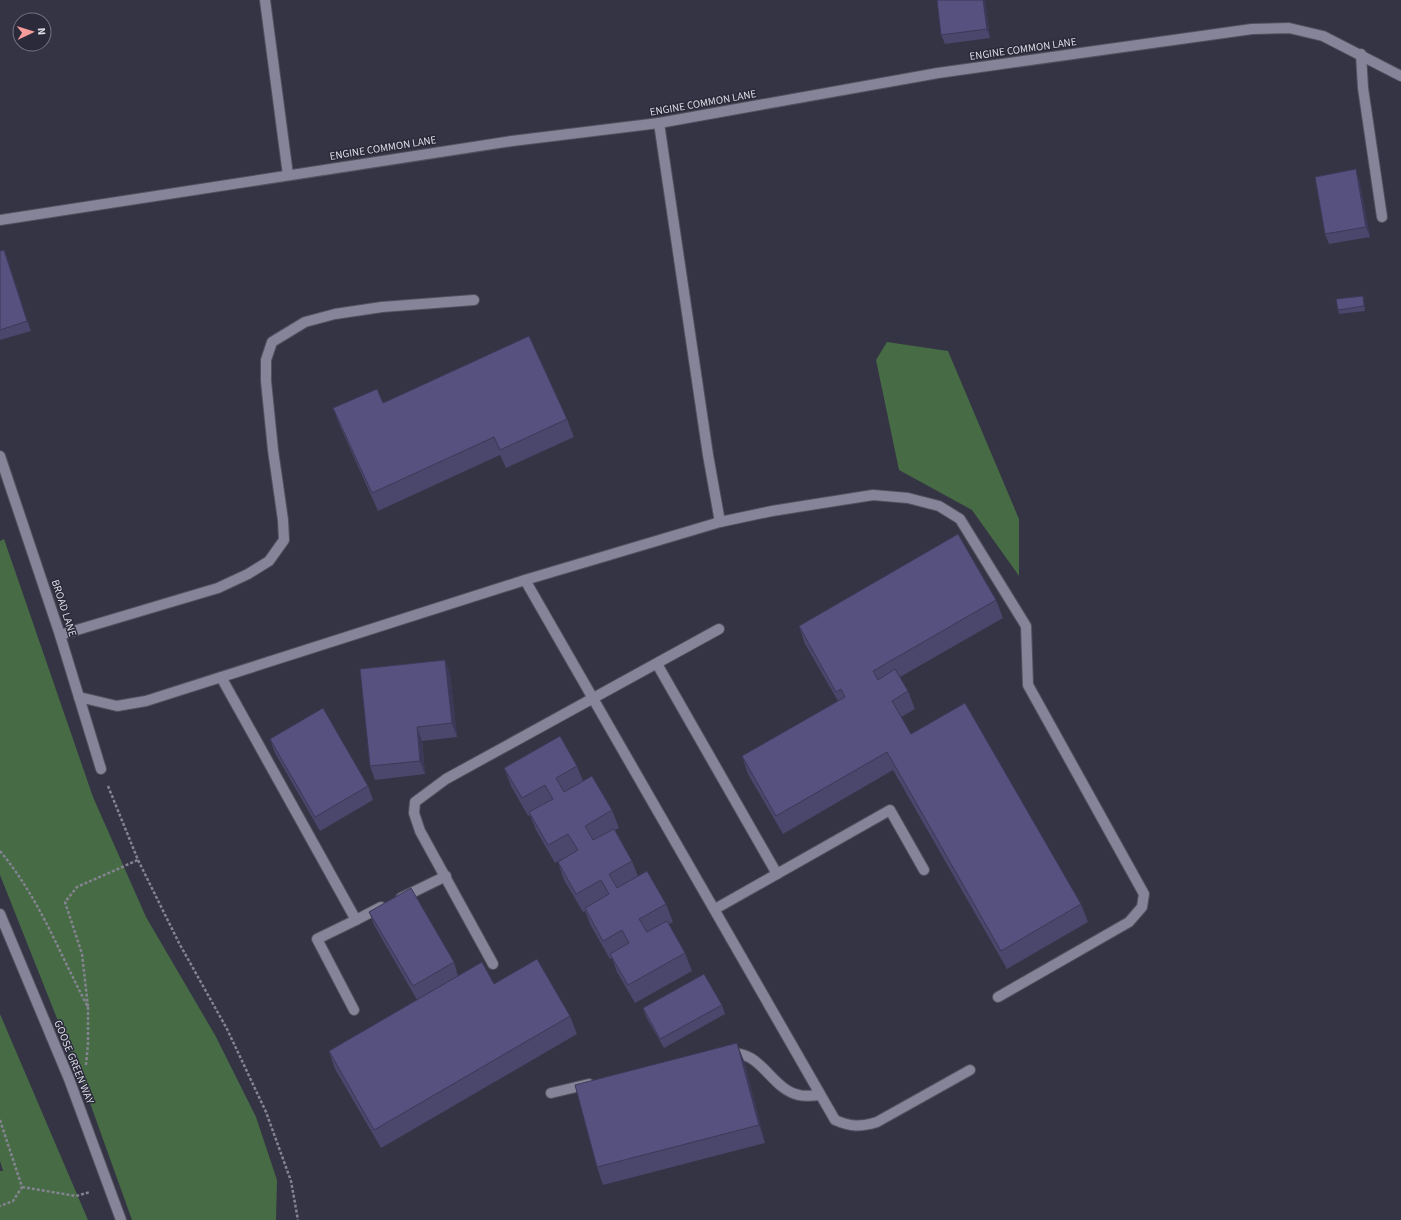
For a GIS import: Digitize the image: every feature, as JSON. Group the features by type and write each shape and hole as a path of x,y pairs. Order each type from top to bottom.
{"street":[{"path":"265,0 288,175"},
{"name":"ENGINE COMMON LANE","path":"0,220 512,141 658,123 938,73 1252,29 1289,28 1323,36 1361,54 1401,76"},
{"path":"1361,54 1364,95 1382,217"},
{"path":"658,123 708,456 720,522"},
{"path":"60,635 218,588 248,574 269,561 284,540 284,520 273,450 266,381 266,360 272,342 305,322 335,314 382,307 474,300"},
{"name":"BROAD LANE","path":"0,457 60,635 101,769"},
{"path":"79,697 117,706 146,701 524,580 720,522 772,511 873,495 908,498 939,506 960,519 1026,626 1028,685 1144,894 1142,907 1129,922 998,997"},
{"path":"524,580 715,909 835,1120 850,1127 865,1126 877,1122 970,1070"},
{"path":"493,964 420,831 414,813 415,802 446,779 719,629"},
{"path":"657,664 777,874"},
{"path":"221,677 356,920"},
{"path":"715,909 890,810 924,870"},
{"path":"354,1010 317,939 446,876"},
{"name":"GOOSE GREEN WAY","path":"0,914 69,1079 121,1218"},
{"path":"718,1056 736,1052 744,1054 752,1058 784,1089 798,1095 820,1095"},
{"path":"551,1093 597,1083"}],"path":[{"path":"101,769 138,860 179,943 227,1030 266,1112 291,1181 298,1220"},
{"path":"0,851 14,868 40,910 88,1007"},
{"path":"69,1079 85,1072 88,1044 88,1007 82,954 65,902 77,887 138,860"},
{"path":"0,1120 22,1187"},
{"path":"22,1187 76,1196 110,1186"},
{"path":"1,1206 13,1201 22,1187"}],"green space":[{"path":"887,342 948,351 1019,519 1019,576 972,510 899,470 876,360"},
{"path":"4,539 93,797 146,917 215,1035 256,1117 277,1180 276,1220 132,1220 85,1089 0,875 0,541"},
{"path":"0,1014 88,1220 0,1220 0,1171 3,1171 0,1161"}],"building":[{"path":"937,0 983,0 987,29 941,35"},
{"path":"1356,169 1366,227 1325,234 1315,177"},
{"path":"4,250 27,321 0,330 0,251"},
{"path":"1363,296 1364,306 1338,310 1336,299"},
{"path":"529,336 567,419 500,450 494,437 372,493 333,408 377,389 383,403"},
{"path":"958,534 996,600 873,671 878,680 895,669 908,691 892,701 911,734 965,703 1081,904 1001,951 887,752 776,816 742,756 845,697 841,689 836,692 799,626"},
{"path":"445,660 452,723 417,727 420,761 370,766 360,669"},
{"path":"323,708 368,786 315,817 270,739"},
{"path":"560,736 577,766 556,778 564,792 592,776 612,810 585,826 593,840 614,829 632,861 609,874 617,888 647,871 666,904 639,919 647,932 667,921 685,953 628,985 610,954 629,943 622,930 603,941 585,908 609,894 601,880 576,894 558,862 578,850 568,834 548,845 529,812 553,799 545,785 522,798 504,768"},
{"path":"411,888 454,962 413,986 369,912"},
{"path":"537,959 570,1016 374,1130 329,1051 482,962 494,984"},
{"path":"704,974 722,1005 660,1039 643,1008"},
{"path":"737,1043 759,1125 597,1167 575,1085"}]}
